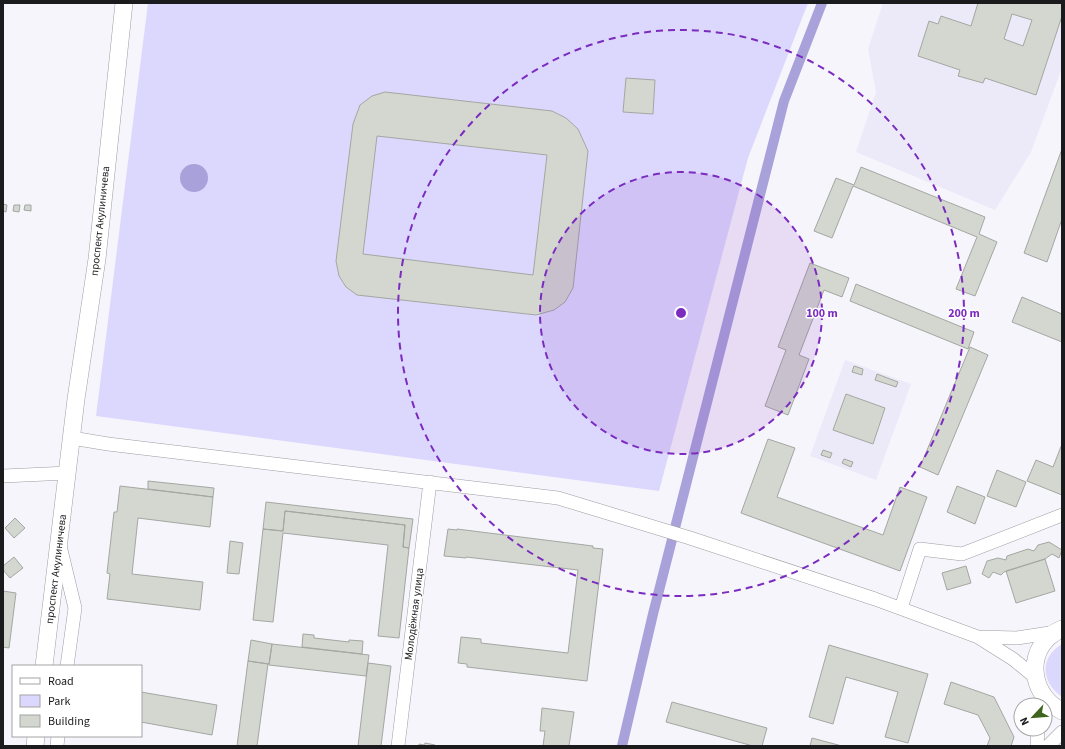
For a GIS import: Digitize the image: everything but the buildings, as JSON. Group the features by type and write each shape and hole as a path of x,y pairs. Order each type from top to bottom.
{"main road":[{"name":"проспект Акулиничева","path":"44,665 72,438 97,259 124,3"},
{"path":"1059,631 1043,644 1035,660 1038,692 1049,703 1062,711"}],"street":[{"path":"72,438 116,445 558,498 690,538 901,608 978,637 1013,659 1038,692"},
{"path":"3,476 68,473"},
{"name":"Молодёжная улица","path":"398,746 430,482"},
{"path":"901,608 920,549 962,554 1062,515"},
{"path":"59,543 75,608 67,665"},
{"path":"978,637 1017,638 1059,631"},
{"path":"1048,746 1062,732"}],"shaded area":[{"path":"883,3 1062,3 1062,68 1031,152 995,210 856,152 876,92 868,49"},
{"path":"194,164 204,168 208,178 204,188 194,192 184,188 180,178 184,168"},
{"path":"845,360 911,384 876,480 810,456"}],"green space":[{"path":"148,3 808,3 748,158 659,491 96,416"},
{"path":"1062,644 1062,697 1050,684 1047,677 1046,663 1049,656"}],"waterway":[{"path":"622,746 653,614 784,101 822,3"}]}
